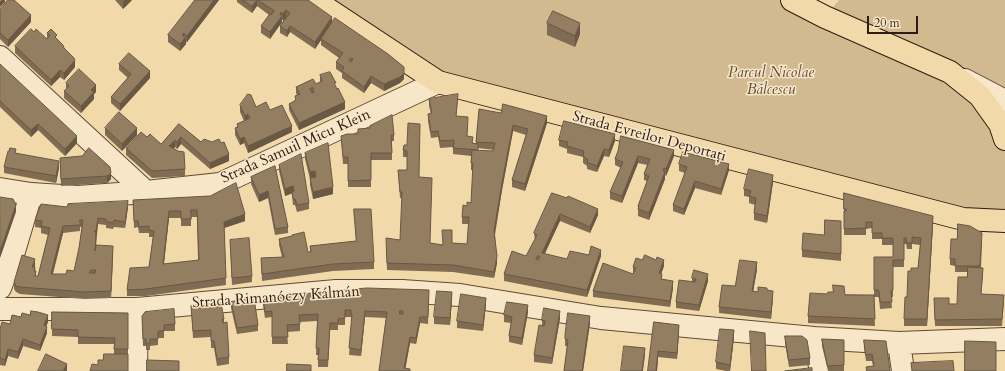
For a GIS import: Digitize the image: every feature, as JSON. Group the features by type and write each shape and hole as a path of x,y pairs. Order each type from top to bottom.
{"main road":[{"name":"Strada Evreilor Deportaţi","path":"314,0 438,82 963,219 1005,221"},
{"path":"792,0 825,17 950,72 980,96 1000,124 1005,140"}],"street":[{"path":"0,57 146,192"},
{"path":"950,72 1005,101"},
{"name":"Strada Samuil Micu Klein","path":"0,189 31,194 78,197 146,192 220,184 438,82"},
{"path":"0,288 14,251 31,194"},
{"name":"Strada Rimanóczy Kálmán","path":"0,309 137,309 336,291 402,290 460,295 601,318 814,338 899,343 1005,339"},
{"path":"136,371 137,309"},
{"path":"814,338 821,371"},
{"path":"899,343 903,371"}],"green space":[{"name":"Parcul Nicolae Bălcescu","path":"314,0 792,0 825,17 839,0 1005,0 1005,221 438,82"}],"building":[{"path":"8,0 14,0 31,15 8,40 0,33 0,9"},
{"path":"195,0 214,0 187,36 184,33 182,35 186,37 180,44 168,35"},
{"path":"243,0 257,0 252,6"},
{"path":"258,0 308,0 332,17 315,42 290,26 287,31 280,26 290,13 286,10 283,14 281,12 280,14 282,16 270,32 261,26 274,11"},
{"path":"553,11 580,23 575,36 547,23"},
{"path":"335,18 388,54 404,67 404,73 400,77 384,84 371,76 364,87 342,71 344,67 336,62 343,53 321,39"},
{"path":"31,29 34,32 36,29 47,39 50,35 47,33 51,29 57,35 55,37 75,60 64,73 60,70 51,80 15,46"},
{"path":"129,53 150,71 120,104 111,97 131,74 119,64"},
{"path":"0,64 77,136 65,149 38,124 31,130 0,101"},
{"path":"79,69 96,85 91,90 94,92 81,106 64,91 69,86 66,83"},
{"path":"330,72 336,83 334,83 337,89 338,88 345,102 299,123 289,104 296,100 295,96 300,94 296,87 313,79 316,84 322,81 320,75","holes":["313,88 314,92 312,93 310,89"]},
{"path":"248,94 251,95 256,107 266,102 270,110 282,105 292,126 248,146 244,137 240,139 235,128 238,127 237,124 250,118 248,114 245,116 240,105"},
{"path":"458,94 456,116 468,117 467,136 473,137 472,143 478,144 478,150 453,148 454,140 440,141 438,131 431,132 428,114 432,113 429,99"},
{"path":"503,104 547,116 525,184 512,180 528,129 513,125 494,231 497,256 494,272 453,265 387,263 386,238 400,240 402,192 400,192 398,170 407,170 407,151 403,150 404,145 407,145 408,123 420,124 419,177 432,178 430,243 443,245 442,230 452,230 452,243 467,244 469,217 462,217 463,205 467,206 467,202 471,203 473,163 471,163 472,150 493,151 495,143 476,142 479,109 501,113"},
{"path":"119,112 137,128 122,144 105,128"},
{"path":"392,115 394,135 391,135 392,153 371,153 371,180 348,181 348,157 343,157 341,136 347,134 358,134 358,129 370,128 370,126"},
{"path":"564,121 615,134 609,150 604,149 597,166 587,162 588,160 583,156 584,151 567,146 568,142 559,140"},
{"path":"179,124 201,142 204,139 212,142 219,139 221,143 224,142 229,154 210,163 181,137 177,142 175,140 169,146 178,151 184,152 185,169 152,171 126,148 141,132 147,137 150,134 161,144"},
{"path":"621,136 674,150 666,169 664,168 663,171 665,172 649,213 638,209 638,206 649,176 644,174 650,159 638,156 622,196 610,192 623,162 615,159"},
{"path":"328,143 333,187 313,192 310,178 316,177 315,171 310,172 305,153"},
{"path":"10,148 16,149 15,153 59,161 56,176 4,167"},
{"path":"89,148 110,167 111,173 107,176 61,179 60,158 82,156"},
{"path":"683,152 729,164 721,189 695,181 684,209 673,205 687,167 679,164"},
{"path":"301,154 309,203 297,205 295,199 293,199 293,186 285,189 279,165"},
{"path":"275,166 288,227 275,229 268,191 259,195 251,177"},
{"path":"749,169 773,175 767,216 754,213 756,198 749,196 751,191 744,189"},
{"path":"236,183 245,214 224,222 226,278 146,289 127,290 130,268 149,267 154,231 149,230 149,226 139,227 138,221 134,221 133,200 210,196","holes":["191,210 197,210 199,260 163,264 169,211 181,211 181,219 191,219"]},
{"path":"552,193 567,198 568,196 598,209 590,227 560,214 542,253 567,259 570,251 589,255 591,246 601,250 587,290 504,274 512,251 526,256 537,235 534,233"},
{"path":"844,193 933,216 927,319 904,319 908,271 911,271 911,268 918,268 921,238 912,237 912,243 907,243 906,238 904,238 904,260 893,260 893,290 891,291 892,302 880,302 879,291 874,290 874,257 893,257 893,238 882,238 882,233 872,233 872,222 866,222 866,228 844,229 844,211 846,211 846,209 844,209"},
{"path":"0,197 13,199 16,205 0,251"},
{"path":"128,201 125,222 114,220 113,223 106,221 106,219 98,218 96,231 94,231 96,233 95,251 96,245 113,246 111,291 85,292 16,286 14,282 22,255 35,259 32,267 35,267 35,276 38,276 50,228 41,226 42,221 35,220 41,204 67,207 68,204","holes":["80,220 83,220 74,271 67,270 66,274 51,274 63,226 80,225","91,270 96,270 95,273 90,273"]},
{"path":"354,209 371,209 374,262 333,264 262,274 261,258 284,257 279,239 304,232 308,252 311,252 310,246 356,241"},
{"path":"825,220 841,221 841,254 802,250 803,233 824,235"},
{"path":"958,224 970,226 982,233 980,266 955,266 955,259 950,259 951,239 957,239"},
{"path":"249,238 252,276 232,278 230,240"},
{"path":"645,255 656,260 657,257 664,260 659,273 662,274 661,279 673,281 670,301 593,291 603,263 633,274 636,268 633,267 636,258 642,260"},
{"path":"740,260 757,262 752,291 758,292 758,287 767,288 767,290 773,291 771,312 719,307 722,285 735,286"},
{"path":"968,267 983,268 981,294 1004,295 1002,319 935,320 934,298 949,298 949,304 957,304 958,277 967,277"},
{"path":"694,270 708,274 699,305 676,302 679,280 695,282 696,279 692,278"},
{"path":"833,285 844,286 845,295 874,295 875,319 808,316 810,293 827,294 828,292 833,292"},
{"path":"367,288 429,290 428,317 420,317 416,338 410,337 404,368 410,369 410,371 379,371 387,312 365,311 361,350 349,348 352,314 351,310 345,310 345,318 338,319 338,323 330,323 328,360 318,360 319,348 316,348 318,314 299,315 300,324 287,325 288,337 272,337 272,311 265,312 263,298"},
{"path":"437,291 452,292 450,318 434,317"},
{"path":"461,294 486,298 483,325 457,321"},
{"path":"254,298 258,325 237,328 231,302"},
{"path":"507,302 528,305 522,338 509,336 512,317 504,315"},
{"path":"221,303 224,319 222,319 223,323 227,322 229,357 217,359 214,341 211,341 211,330 193,331 191,306"},
{"path":"544,308 560,311 552,358 534,355 539,325 544,326 545,321 542,320"},
{"path":"174,309 175,324 164,325 164,331 158,331 158,339 150,339 150,343 146,344 146,339 143,339 142,316 145,312"},
{"path":"31,311 48,315 44,325 47,327 40,345 23,339 18,352 8,349 5,360 0,358 0,329 2,322 10,324 12,315 21,317 22,313 30,315"},
{"path":"52,312 128,313 128,349 114,349 115,338 78,337 78,330 52,329"},
{"path":"568,313 590,316 582,371 564,371 568,340 565,339 565,335"},
{"path":"654,322 679,325 677,353 658,351 656,371 648,371"},
{"path":"720,329 734,330 730,365 716,362"},
{"path":"750,331 765,333 766,371 752,371"},
{"path":"785,336 802,336 807,340 810,358 789,360"},
{"path":"822,339 844,340 844,365 828,366"},
{"path":"864,340 886,341 890,371 867,371 866,367 874,366 872,354 866,355"},
{"path":"965,341 996,342 996,371 965,371"},
{"path":"624,346 645,348 642,371 621,371"},
{"path":"46,354 67,364 63,371 38,371"},
{"path":"104,354 128,354 128,371 90,371 92,364 98,365 98,360 103,360"},
{"path":"147,360 179,361 179,371 147,371"},
{"path":"953,361 954,371 912,371 911,363"},
{"path":"287,364 311,365 311,371 287,371"},
{"path":"812,368 812,371 785,371"}]}
